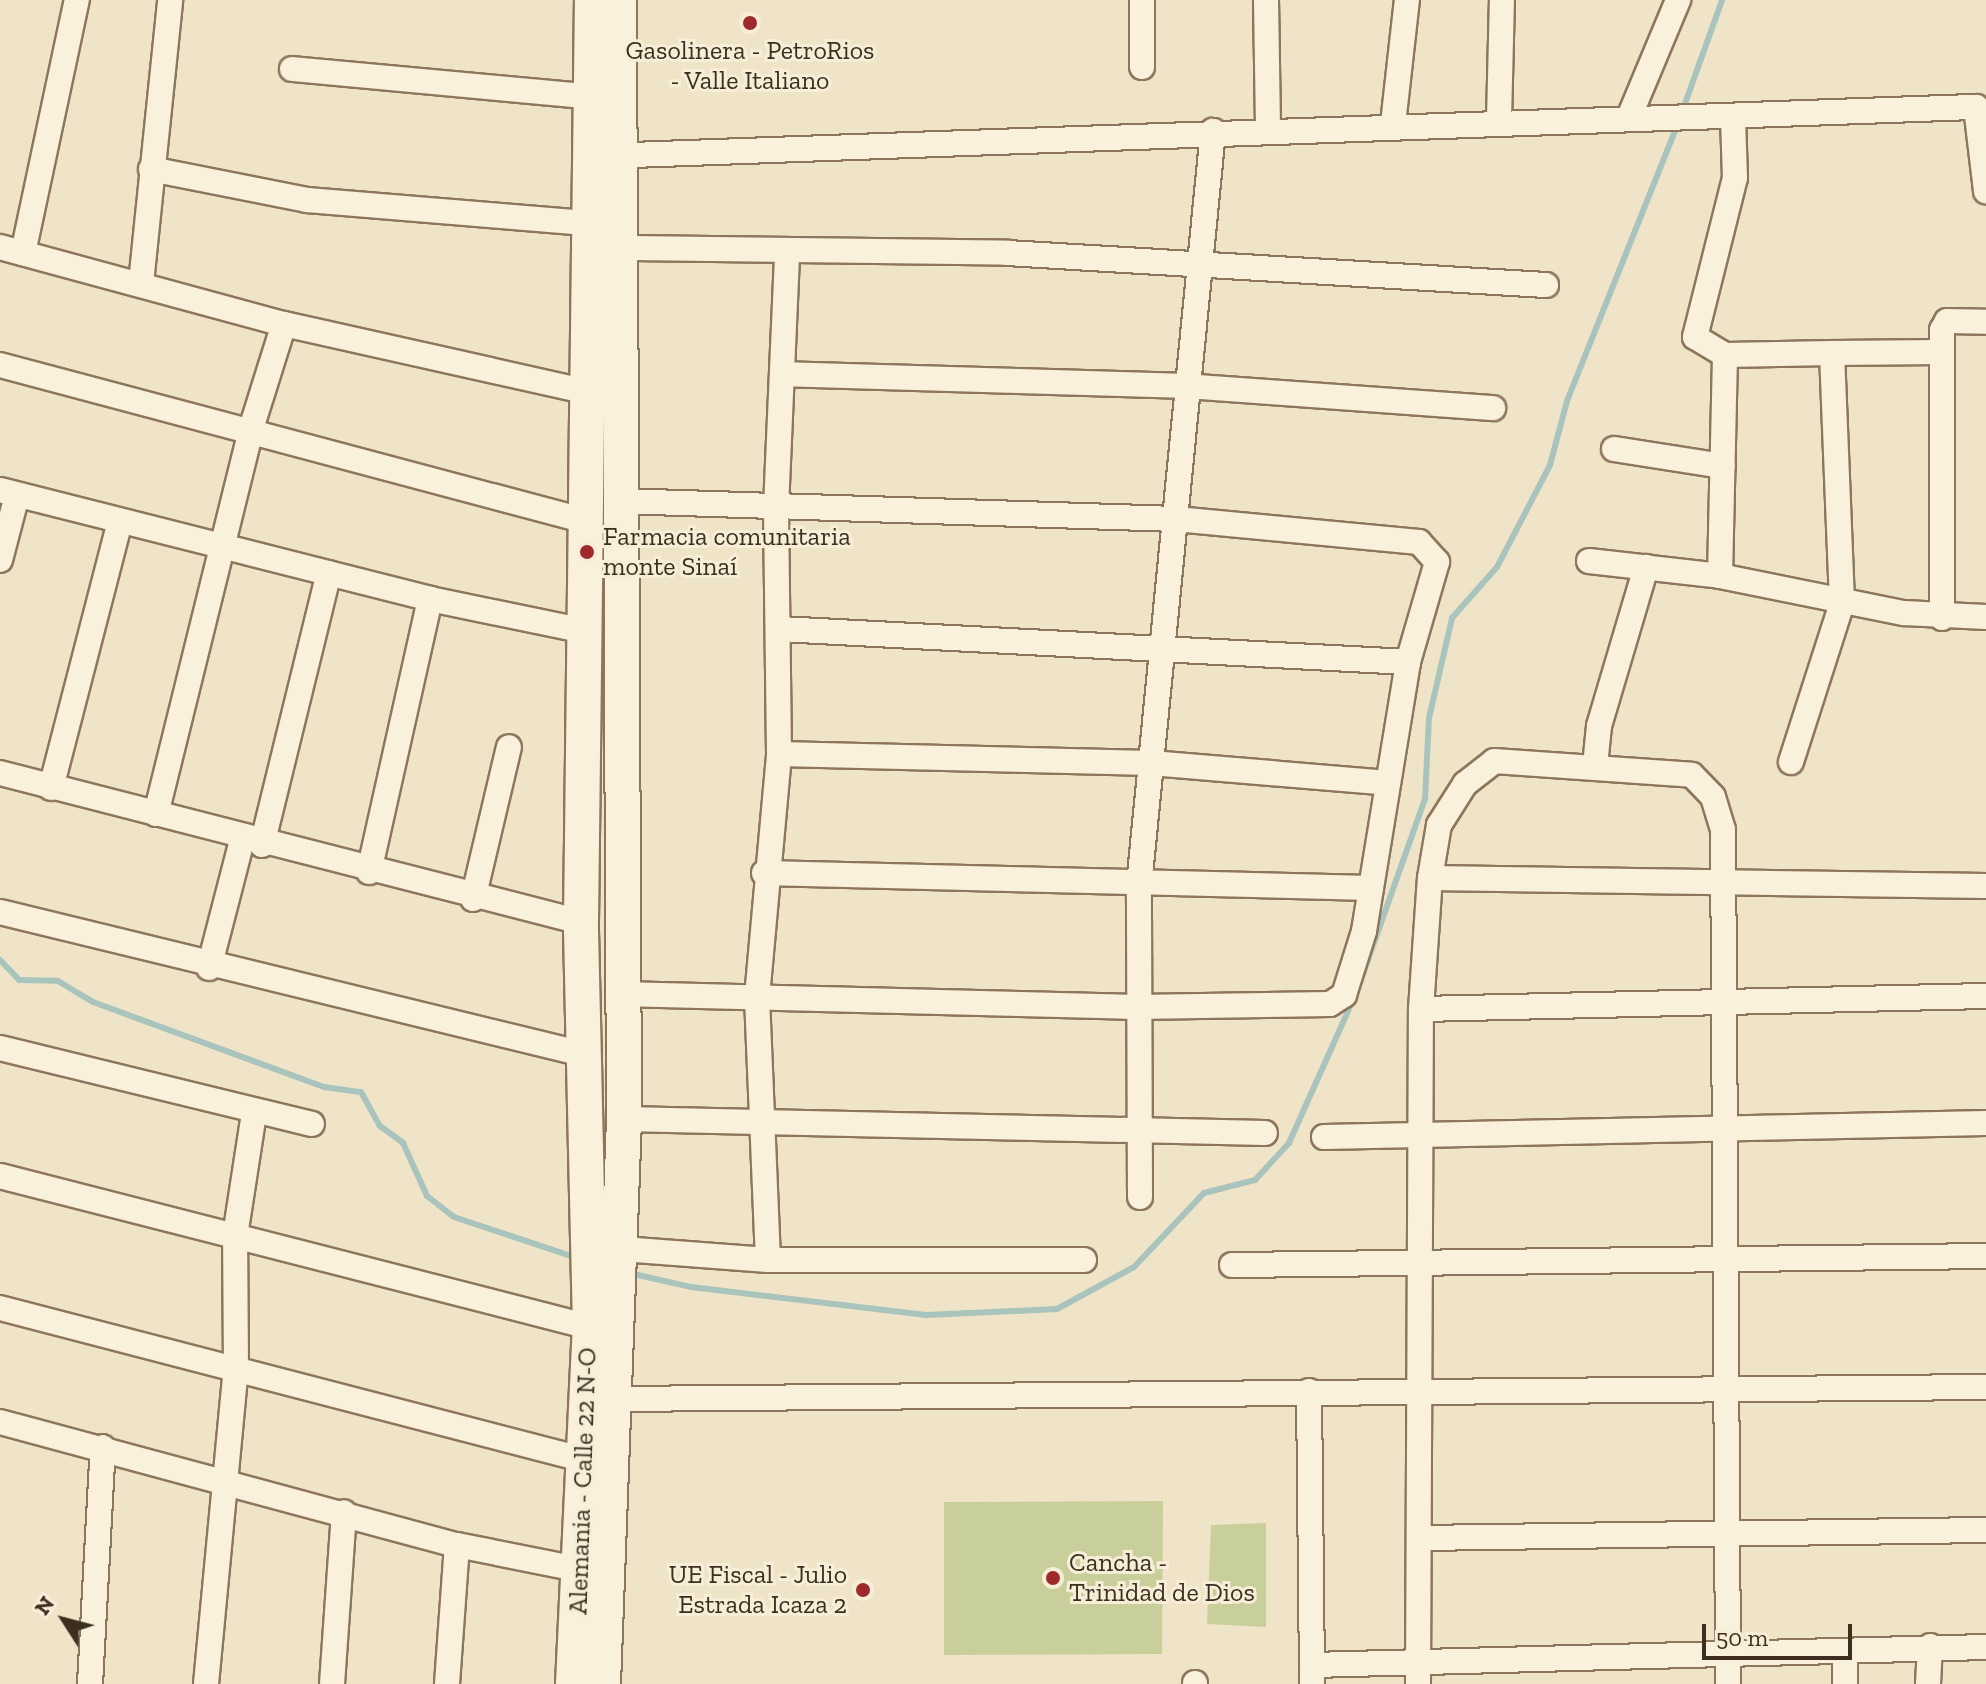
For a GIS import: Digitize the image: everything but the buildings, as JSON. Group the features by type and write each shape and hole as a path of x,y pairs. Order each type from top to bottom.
{"street":[{"path":"77,0 12,250 284,324 587,392"},
{"path":"141,283 170,0"},
{"path":"592,0 591,97 622,248 620,994 624,1119 609,1263"},
{"path":"609,1263 583,1054 581,922 589,632 586,521 589,223 604,156 619,0"},
{"path":"1142,0 1142,67"},
{"path":"1266,0 1268,128"},
{"path":"1393,124 1407,0"},
{"path":"1499,120 1502,0"},
{"path":"1637,115 1678,0"},
{"path":"292,69 591,97"},
{"path":"604,156 1268,128 1637,115 1706,118 1976,107 1985,180"},
{"path":"1733,117 1735,178 1695,337 1725,355 1941,352"},
{"path":"1140,1197 1139,885 1160,647 1176,519 1197,263 1213,131"},
{"path":"151,169 307,200 589,223"},
{"path":"622,248 787,254 1007,253 1546,285"},
{"path":"768,1260 757,997 764,873 779,754 781,629 776,508 787,254"},
{"path":"1942,618 1941,352 1947,321 1986,322"},
{"path":"156,814 251,429 284,324"},
{"path":"1791,762 1842,603 1832,353"},
{"path":"1720,576 1725,355"},
{"path":"0,365 251,429 586,521"},
{"path":"782,374 1185,386 1493,408"},
{"path":"1614,449 1723,466"},
{"path":"0,560 8,492 430,599 589,632"},
{"path":"619,501 1176,519 1429,545 1437,562 1408,662 1371,888 1344,995 1336,1002 1137,1007 620,994"},
{"path":"51,788 120,521"},
{"path":"1589,561 1720,576 1842,603 1942,618 1986,617"},
{"path":"1595,766 1599,726 1646,567"},
{"path":"209,968 252,843 329,573"},
{"path":"369,872 430,599"},
{"path":"781,629 1408,662"},
{"path":"473,899 509,747"},
{"path":"779,754 1151,763 1388,783"},
{"path":"1418,1673 1419,1390 1423,1263 1419,1132 1421,1009 1430,878 1439,825 1465,784 1494,761 1692,775 1706,785 1723,830 1723,1004 1731,1385 1728,1684"},
{"path":"0,773 252,843 473,899 581,922"},
{"path":"764,873 1139,885 1371,888"},
{"path":"1430,878 1986,886"},
{"path":"0,912 209,968 583,1054"},
{"path":"1421,1009 1986,996"},
{"path":"0,1048 254,1113 312,1124"},
{"path":"206,1684 236,1369 235,1236 254,1113"},
{"path":"624,1119 1142,1135 1265,1133"},
{"path":"1324,1137 1419,1132 1727,1134 1986,1123"},
{"path":"0,1176 590,1327"},
{"path":"1232,1265 1986,1256"},
{"path":"609,1263 1084,1260"},
{"name":"Alemania - Calle 22 N-O","path":"573,1684 582,1570 590,1327 609,1263"},
{"name":"Alemania - Calle 22 N-O","path":"603,1684 615,1399 609,1263"},
{"path":"0,1308 585,1460"},
{"path":"615,1399 1731,1385 1986,1387"},
{"path":"1309,1391 1312,1674 1626,1672 1727,1657 1845,1654 1930,1646 1986,1647"},
{"path":"0,1422 225,1478 457,1545 582,1570"},
{"path":"90,1684 103,1447"},
{"path":"332,1684 344,1512"},
{"path":"1420,1538 1986,1530"},
{"path":"447,1684 457,1545"},
{"path":"1928,1684 1930,1646"},
{"path":"1845,1654 1845,1684"}],"green space":[{"name":"Cancha - Trinidad de Dios","path":"1163,1501 1162,1654 944,1655 944,1502"},
{"path":"1266,1523 1266,1627 1207,1624 1211,1525"}],"waterway":[{"path":"1682,112 1722,0"},
{"path":"1358,988 1425,799 1429,718 1452,618 1497,567 1550,465 1567,401 1678,123"},
{"path":"0,960 19,980 58,981 93,1002 324,1087 361,1092 380,1126 403,1143 427,1196 454,1217 580,1259"},
{"path":"629,1273 691,1287 926,1315 1057,1309 1134,1267 1204,1193 1255,1180 1289,1143 1354,998"}],"place":[{"name":"Gasolinera - PetroRios - Valle Italiano","path":"750,23"},
{"name":"Farmacia comunitaria monte Sinaí","path":"587,552"},
{"name":"Cancha - Trinidad de Dios","path":"1053,1578"},
{"name":"UE Fiscal - Julio Estrada Icaza 2","path":"863,1590"}]}
